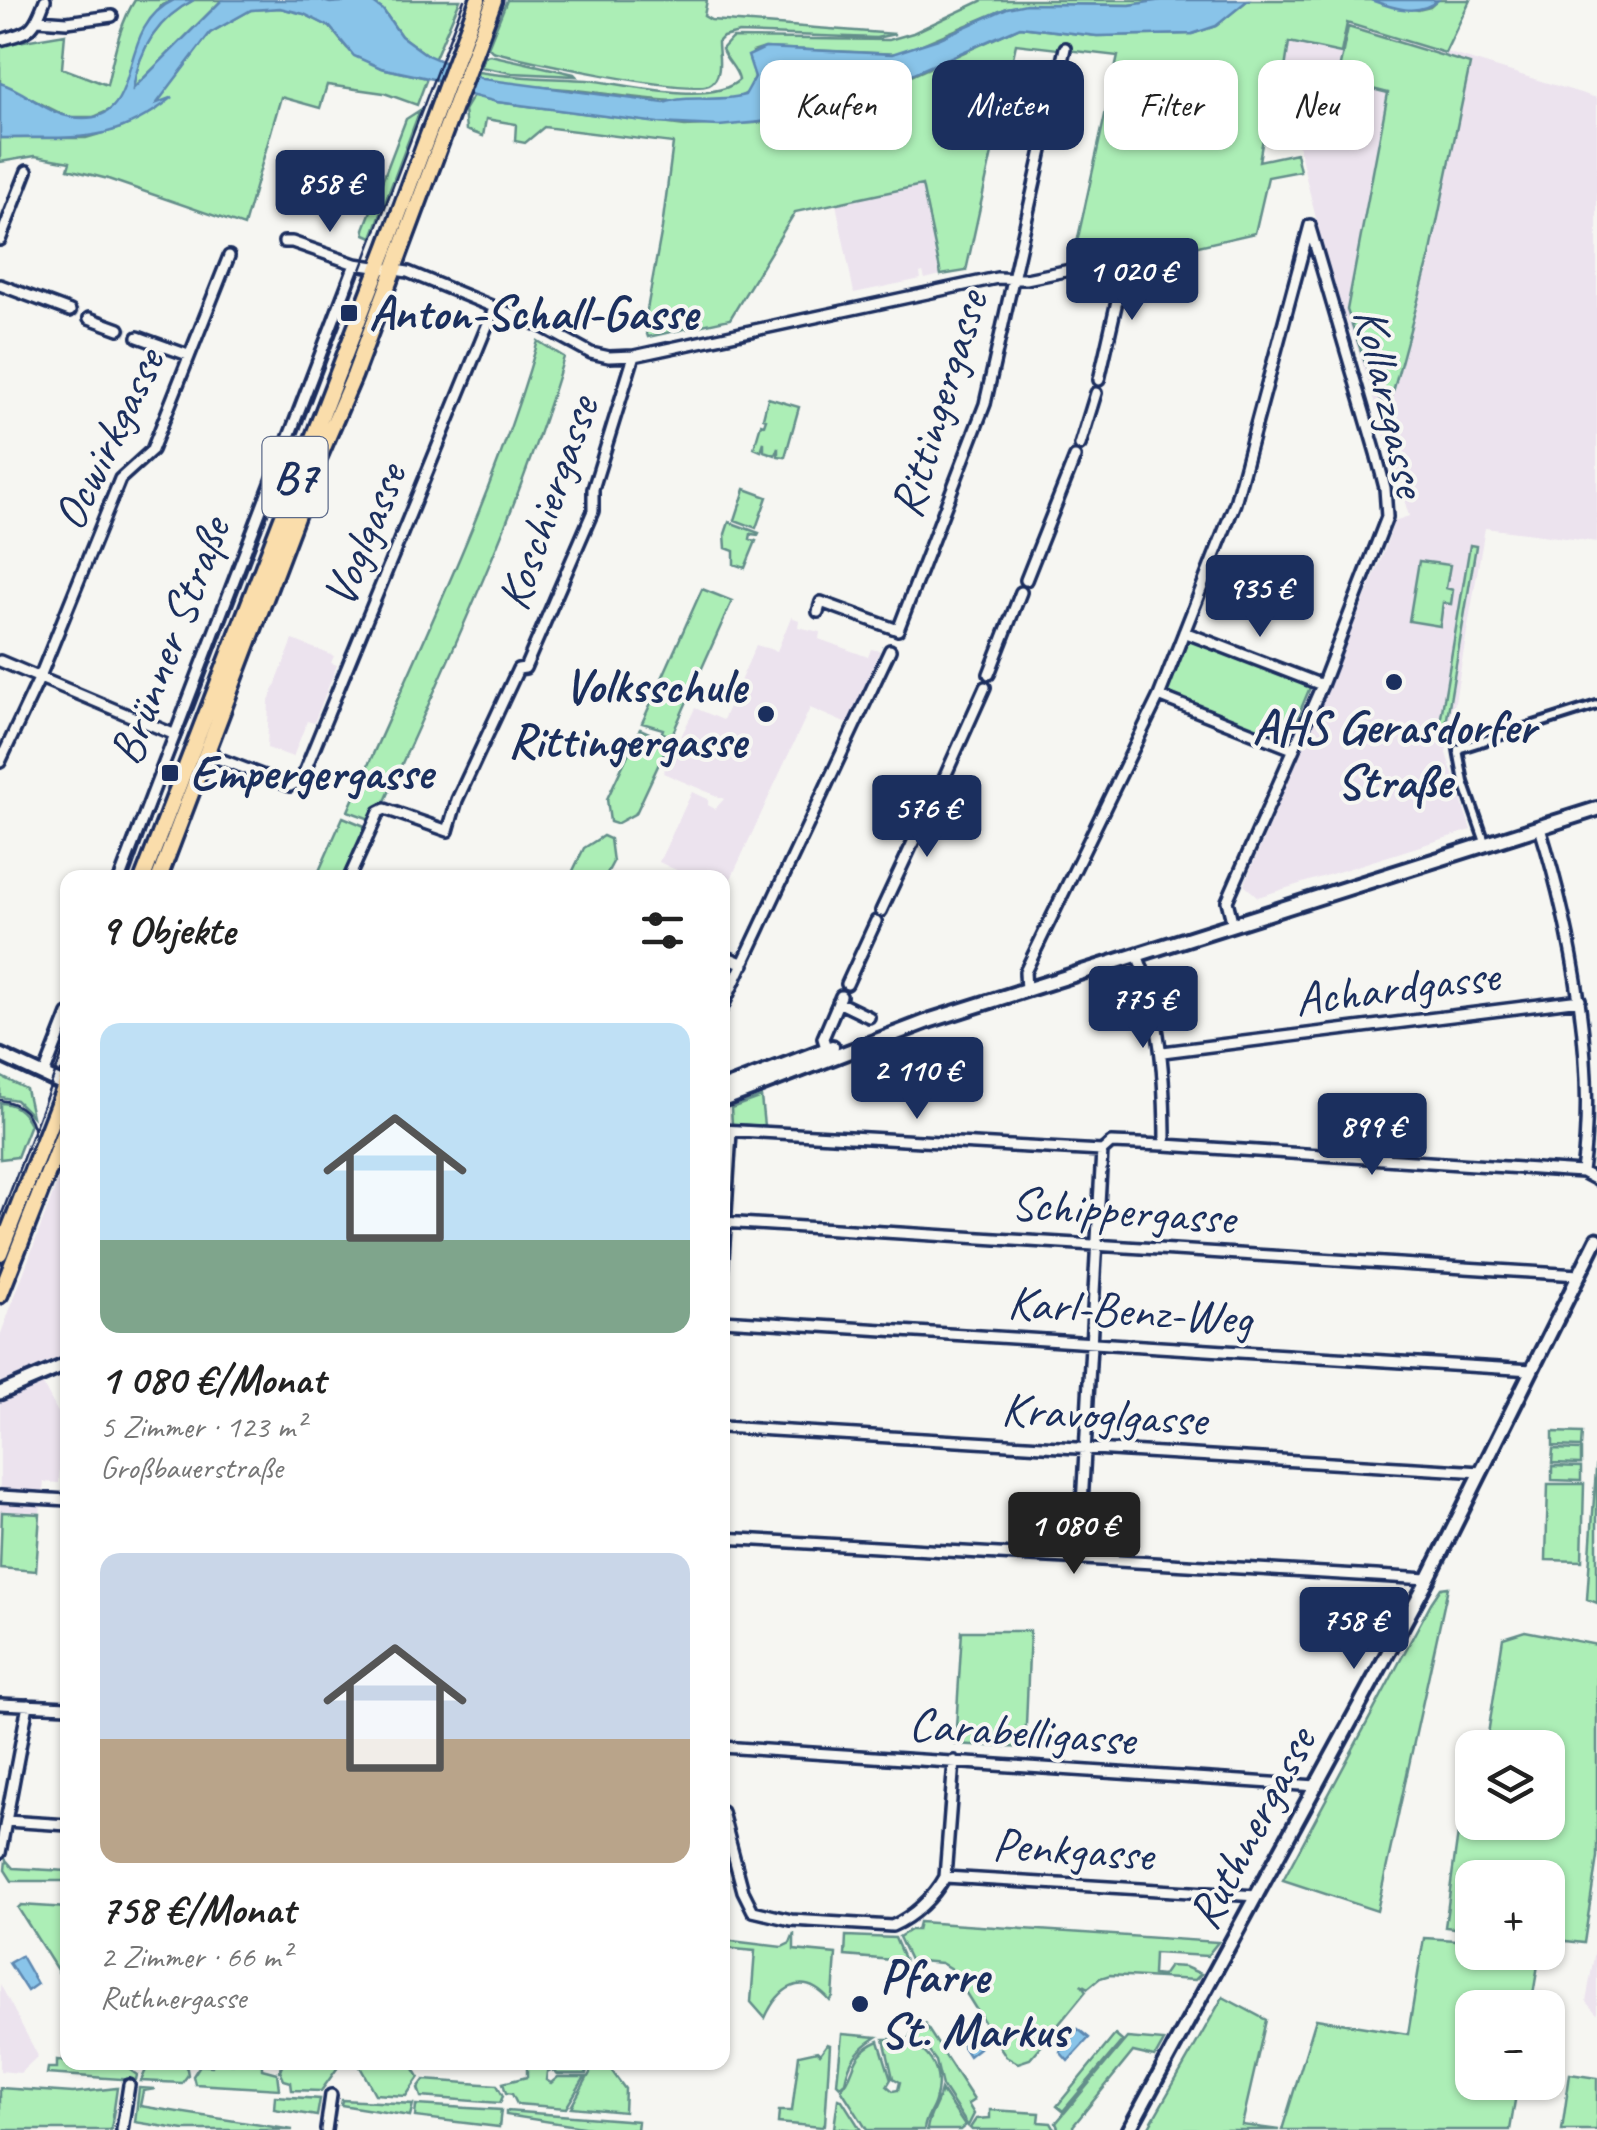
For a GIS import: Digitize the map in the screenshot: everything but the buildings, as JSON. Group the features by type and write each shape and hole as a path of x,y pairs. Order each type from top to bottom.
{"main road":[{"name":"Brünner Straße","path":"467,50 478,0"},
{"name":"Brünner Straße","path":"146,870 378,267 467,50 494,0"},
{"name":"Brünner Straße","path":"162,870 395,268 446,105"},
{"path":"730,1086 1597,810"},
{"path":"730,1096 828,1053"},
{"path":"0,1254 60,1101"},
{"path":"0,1295 60,1142"}],"street":[{"path":"0,40 27,34 46,0"},
{"path":"38,20 67,22 112,16"},
{"name":"Rittingergasse","path":"818,612 821,602 898,630 985,404 1064,48"},
{"path":"0,240 27,172"},
{"name":"Kollarzgasse","path":"1184,632 1234,504 1310,225 1376,452 1387,517 1322,684 1227,901 1233,925"},
{"path":"284,242 356,264 395,268 544,327 591,353 609,358 634,356 929,291 997,278 1014,279 1183,246"},
{"name":"Ocwirkgasse","path":"0,762 39,679 120,479 152,450 229,256"},
{"path":"1099,380 1127,257"},
{"name":"Brünner Straße","path":"123,870 356,264"},
{"path":"0,285 70,311"},
{"name":"Voglgasse","path":"209,751 217,758 296,786 301,780 494,308"},
{"path":"89,318 120,330"},
{"path":"138,336 188,356"},
{"name":"Koschiergasse","path":"353,870 378,812 385,809 448,831 457,800 518,669 525,668 592,511 593,489 634,356"},
{"path":"1080,445 1096,393"},
{"path":"1026,580 1075,457"},
{"path":"989,674 1021,592"},
{"path":"1026,990 1026,972 1159,696 1184,632 1322,684"},
{"path":"730,992 890,650"},
{"path":"0,661 173,734"},
{"path":"942,783 984,687"},
{"path":"1159,696 1294,750"},
{"path":"1486,844 1464,782 1458,749 1597,705"},
{"path":"203,722 209,751"},
{"path":"881,911 936,794"},
{"path":"1540,828 1567,926 1580,1000 1587,1101 1582,1172"},
{"path":"847,984 876,922"},
{"path":"1137,954 1163,1052 1165,1146"},
{"path":"730,958 744,964"},
{"path":"828,1053 822,1038 839,999 869,1017"},
{"name":"Achardgasse","path":"1163,1052 1580,1000"},
{"path":"44,1075 60,1034"},
{"path":"0,1055 60,1081"},
{"path":"730,1131 1102,1151 1111,1143 1165,1146 1582,1172 1597,1180"},
{"path":"1080,1558 1102,1151"},
{"name":"Schippergasse","path":"730,1222 1579,1275"},
{"name":"Ruthnergasse","path":"1129,2130 1428,1578 1597,1239"},
{"name":"Karl-Benz-Weg","path":"730,1320 1532,1370"},
{"path":"0,1393 60,1367"},
{"name":"Kravoglgasse","path":"730,1426 1482,1472"},
{"path":"0,1496 60,1500"},
{"path":"730,1538 1428,1578"},
{"path":"0,1704 60,1707"},
{"path":"0,1853 28,1705"},
{"name":"Carabelligasse","path":"730,1748 1316,1786"},
{"path":"730,1842 748,1905 759,1914 791,1920 892,1926 902,1922 937,1890 945,1876 954,1760"},
{"path":"6,1821 60,1824"},
{"path":"730,1864 736,1864"},
{"name":"Penkgasse","path":"945,1876 1257,1896"},
{"path":"122,2130 129,2084"},
{"path":"326,2130 331,2096"}],"shaded area":[{"path":"1347,22 1597,98 1597,542 1485,528 1446,753 1471,830 1258,897 1244,885 1394,521 1409,516 1359,352 1344,314 1339,314 1299,150 1374,150 1374,60 1286,60 1289,42"},
{"path":"922,185 941,275 925,279 923,272 921,279 854,293 836,204"},
{"name":"Volksschule Rittingergasse","path":"791,617 799,620 798,627 820,632 819,639 868,657 871,649 880,651 847,724 810,708 730,881 730,870 676,870 659,862 692,792 708,799 708,805 715,809 724,799 663,773 695,708 723,720 756,645 777,651"},
{"path":"293,640 334,656 331,663 337,665 314,723 307,721 293,757 267,748 269,701"},
{"path":"60,1175 60,1357 34,1368 60,1416 59,1483 44,1482 40,1514 3,1512 0,1544 0,1336"},
{"path":"1597,1939 1597,2014 1586,2002"},
{"path":"0,1984 38,2056 20,2073 0,2071"}],"green space":[{"path":"135,0 174,0 161,6 123,98 110,110 94,117 68,117 0,83 0,45 65,34 62,68 107,85 121,30"},
{"path":"194,0 222,0 133,89 140,61 152,37 170,16"},
{"path":"369,0 460,0 434,60 401,36 383,10"},
{"path":"507,0 707,0 704,16 711,20 895,34 876,38 739,33 718,42 719,66 714,82 694,87 669,85 492,51 488,47"},
{"path":"983,0 1162,0 1130,5 1047,4 1007,8 899,54 765,48 753,52 755,77 750,91 716,101 639,98 476,77 478,72 708,92 739,80 722,49 732,38 889,40"},
{"path":"1248,0 1371,0 1418,10 1438,0 1470,0 1445,53 1347,23 1341,53 1289,42 1286,60 1258,60 1259,161 1296,153 1300,171 1268,177 1255,233 1194,247 1183,241 1072,265 1104,120 1104,150 1238,150 1238,60 1117,60 1118,56 1016,44 1012,60 946,60 1020,27 1097,36 1192,34 1216,26"},
{"path":"280,8 330,27 347,48 381,68 427,78 417,105 384,93 327,85 320,108 281,97 244,226 68,169 70,162 35,156 0,162 0,138 86,138 123,127 157,109 155,104 210,33 251,10"},
{"path":"1348,27 1470,64 1430,256 1389,407 1376,395 1347,310 1388,93 1374,89 1374,60 1341,60"},
{"path":"485,56 576,76 512,73 481,67"},
{"path":"932,67 932,150 993,150 966,271 941,275 922,185 795,212 730,319 648,337 644,326 673,143 544,127 525,143 515,141 516,124 486,119 483,136 466,130 464,110 473,95 497,102 685,126 760,122 760,150 912,150 912,75"},
{"path":"420,110 372,237 364,229 406,119"},
{"path":"331,333 334,334 203,678 200,676"},
{"path":"538,341 564,357 505,526 386,799 370,819 348,811 475,520"},
{"path":"768,398 799,407 785,457 778,456 778,447 775,455 764,451 764,442 761,451 754,448 766,419 763,418"},
{"path":"745,489 767,497 756,528 735,520"},
{"path":"729,522 759,533 751,534 750,539 756,541 745,568 734,564 734,551 726,548"},
{"path":"1470,545 1476,546 1445,730 1439,729"},
{"path":"1419,561 1450,565 1446,588 1453,590 1451,604 1443,603 1440,626 1409,621"},
{"path":"702,589 732,601 671,737 663,729 642,723"},
{"path":"1188,637 1311,685 1287,742 1165,692"},
{"path":"640,729 649,733 652,740 669,742 636,813 616,824 610,822 607,799 631,748 635,749 642,734"},
{"path":"343,817 367,827 348,870 320,870"},
{"path":"603,836 610,839 613,862 609,870 573,870 584,848"},
{"path":"0,1076 26,1089 32,1116 16,1100 0,1097"},
{"path":"761,1097 764,1126 732,1124 731,1108"},
{"path":"0,1103 18,1109 30,1124 17,1157 0,1159"},
{"path":"1553,1432 1582,1433 1581,1447 1553,1446"},
{"path":"1553,1449 1581,1450 1581,1464 1552,1463"},
{"path":"1597,1455 1597,1603 1587,1599"},
{"path":"1552,1466 1581,1467 1581,1481 1552,1480"},
{"path":"1548,1484 1584,1484 1582,1561 1546,1560"},
{"path":"2,1512 40,1514 36,1571 0,1568"},
{"path":"1448,1587 1377,1911 1283,1880 1431,1603 1441,1588"},
{"path":"962,1631 1030,1631 1025,1748 955,1744"},
{"path":"1525,1631 1597,1645 1597,1857 1584,1943 1565,1941 1565,1860 1455,1860 1455,1928 1445,1927 1457,1840 1565,1840 1565,1730 1489,1730 1503,1638"},
{"path":"6,1860 13,1868 60,1871 60,1881 12,1881 5,1870"},
{"path":"18,1908 60,1908 60,1975"},
{"path":"919,1922 1218,1942 1207,1956 1154,1953 1153,1975 1162,1976 1169,1966 1185,1967 1201,1974 1195,1980 1110,1975 1088,1988 1081,1984 1086,1991 1045,2041 1034,2034 1043,2044 1030,2059 1018,2063 1006,2056 996,2041 1007,2031 994,2038 951,1969 941,1963 910,1960 899,1937 917,1930"},
{"path":"794,1933 794,1950 836,1954 833,1997 830,2001 810,1986 792,1987 777,1999 765,2018 751,2002 755,1951 730,1949 730,1941 782,1947 790,1943"},
{"path":"846,1936 895,1938 905,1961 845,1956"},
{"path":"1424,1938 1455,1940 1455,1970 1537,1970 1534,1990 1455,1990 1455,2100 1515,2100 1510,2130 1282,2130 1316,2019 1408,2034"},
{"path":"1223,1997 1266,2020 1242,2125 1279,2130 1147,2130"},
{"path":"917,2022 924,2023 974,2100 968,2104 974,2114 968,2126 942,2086 936,2061 924,2045 909,2038"},
{"path":"842,2034 877,2037 855,2056 840,2086 837,2083"},
{"path":"1115,2035 1122,2041 1063,2111 1057,2106"},
{"path":"1127,2038 1164,2041 1155,2057 1133,2052 1073,2126 1074,2130 1059,2130 1056,2123"},
{"path":"884,2039 919,2048 934,2065 938,2088 924,2130 867,2130 841,2089 857,2058 879,2041 891,2079 887,2086 898,2090 900,2082 893,2078"},
{"path":"830,2045 825,2124 822,2127 778,2123 779,2111 792,2111 799,2055 817,2051 820,2054"},
{"path":"57,2060 60,2070 130,2070 137,2075 136,2080 47,2074 48,2068 57,2068"},
{"path":"146,2070 187,2070 182,2083 141,2081"},
{"path":"197,2070 266,2070 277,2073 279,2089 195,2084 193,2076"},
{"path":"336,2070 321,2091 292,2090 291,2082 284,2080 280,2071"},
{"path":"362,2070 415,2070 419,2077 406,2096 375,2094"},
{"path":"527,2070 551,2070 546,2080 551,2083 558,2077 585,2077 566,2108 517,2104 512,2094 506,2093 503,2083 527,2077"},
{"path":"551,2070 587,2070 586,2074 558,2074"},
{"path":"611,2070 625,2089 624,2112 571,2107 590,2073"},
{"path":"1570,2074 1597,2078 1597,2130 1562,2130"},
{"path":"424,2080 497,2085 503,2096 500,2103 421,2097 418,2088"},
{"path":"0,2088 73,2093 117,2088 111,2130 0,2130"},
{"path":"139,2088 155,2089 143,2091 140,2106 293,2130 184,2130 135,2122"},
{"path":"941,2090 965,2126 960,2130 927,2130"},
{"path":"275,2096 320,2099 317,2116 274,2109"},
{"path":"838,2099 842,2100 861,2130 834,2128"},
{"path":"342,2100 413,2104 410,2116 341,2105"},
{"path":"416,2105 501,2110 499,2127 415,2117"},
{"path":"990,2110 1040,2113 1039,2122 1051,2123 1055,2130 970,2128 976,2119 990,2118"},
{"path":"506,2111 638,2121 637,2130 602,2130 506,2115"}],"water":[{"path":"174,0 194,0 170,16 152,36 133,89 222,0 369,0 383,10 401,36 427,55 483,79 664,103 745,95 755,77 748,56 765,48 892,54 1026,4 1248,0 1216,26 1192,34 1097,36 1020,27 944,60 932,60 932,65 912,74 912,60 760,60 760,122 719,126 658,123 497,102 462,93 442,81 381,68 354,56 330,27 304,14 280,8 251,10 210,33 157,103 173,97 130,124 90,136 0,138 0,83 52,111 71,117 95,117 111,108 121,93 142,32 154,14"},
{"path":"1371,0 1438,0 1414,10"},
{"path":"21,1956 37,1984 27,1991 9,1963"},
{"path":"962,2021 979,2048 969,2056 951,2028"},
{"path":"1078,2029 1089,2038 1068,2061 1060,2052"}],"tunnel":[{"path":"70,311 89,318"},
{"path":"119,329 138,337"}],"tram line":[{"path":"132,870 464,0"},
{"path":"0,1219 60,1060"},
{"path":"0,1100 24,1111 34,1134"}],"place":[{"name":"Anton-Schall-Gasse","path":"349,313"},
{"name":"AHS Gerasdorfer Straße","path":"1394,682"},
{"name":"Volksschule Rittingergasse","path":"766,714"},
{"name":"Empergergasse","path":"170,773"},
{"name":"Pfarre St. Markus","path":"860,2004"}]}
